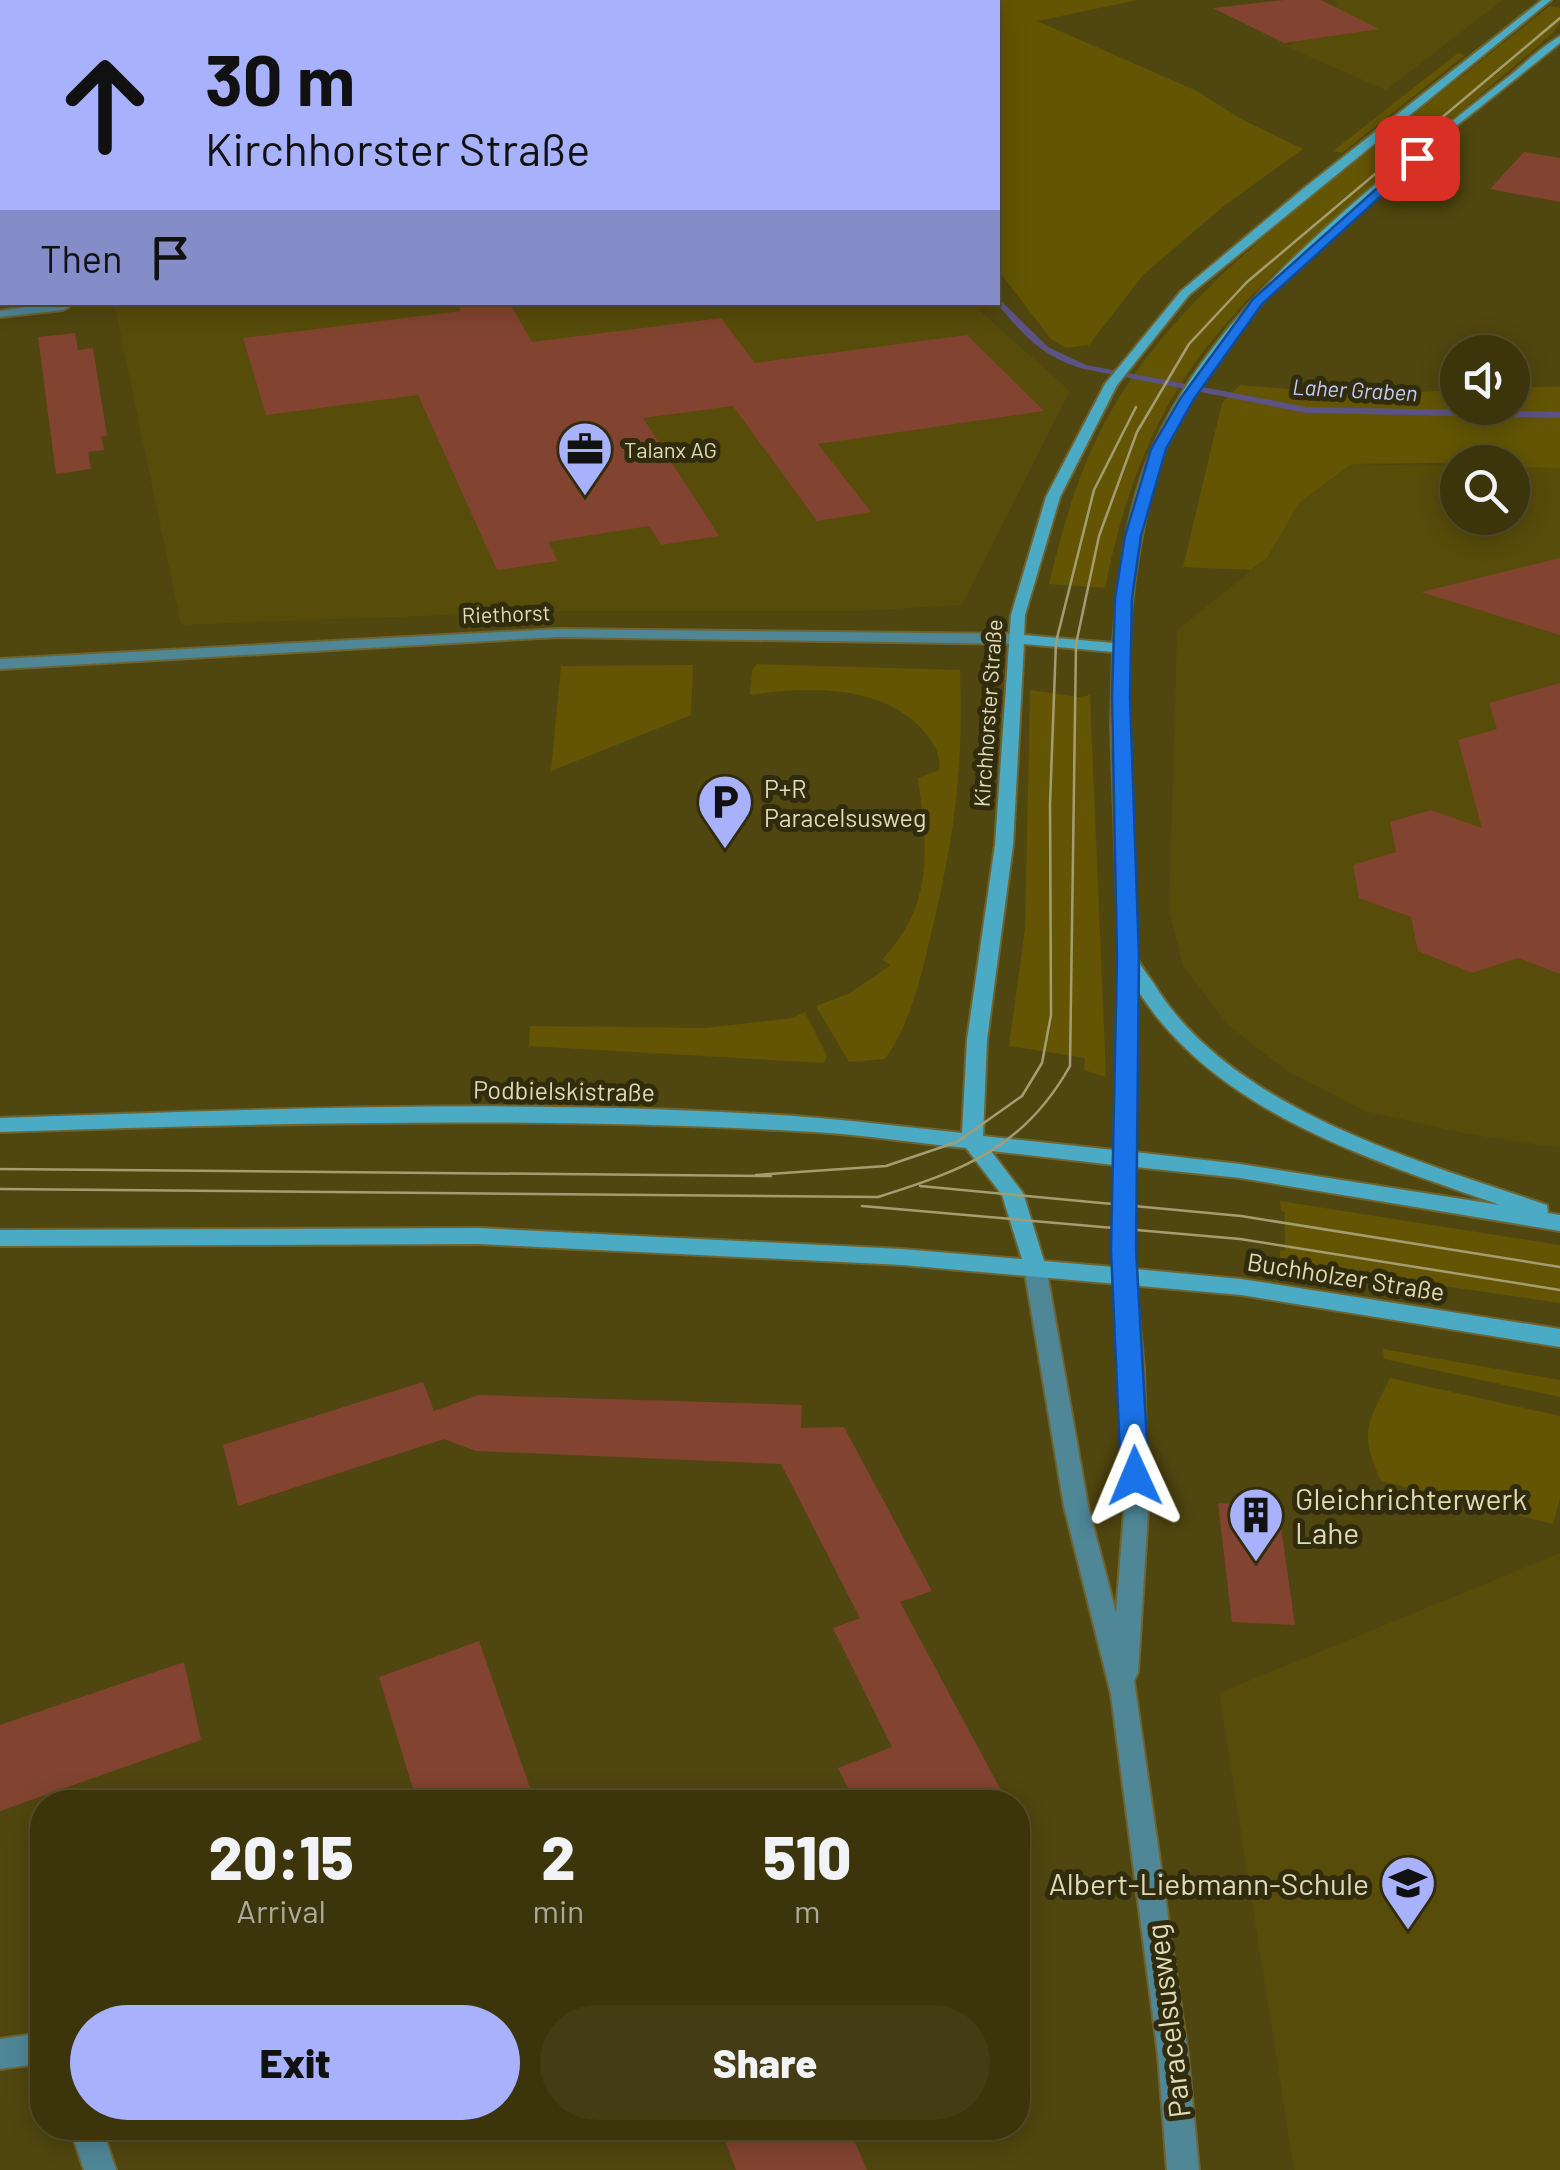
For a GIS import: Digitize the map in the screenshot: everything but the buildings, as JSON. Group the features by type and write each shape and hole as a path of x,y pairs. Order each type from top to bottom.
{"main road":[{"name":"Kirchhorster Straße","path":"972,1142 977,1040 1004,845 1015,639 1026,578 1053,496 1111,384 1199,282 1546,0"},
{"path":"0,1238 479,1236 902,1257 1124,1274 1128,958 1124,598 1133,536 1158,449 1204,373 1270,289 1360,206 1560,39"},
{"path":"1015,639 1122,648"},
{"path":"1128,958 1166,1016 1217,1062 1273,1102 1342,1138 1560,1220"},
{"name":"Podbielskistraße","path":"0,1125 304,1115 599,1116 818,1125 1125,1157"},
{"path":"972,1142 1012,1194 1036,1267"},
{"path":"1125,1157 1560,1220"},
{"name":"Buchholzer Straße","path":"1124,1274 1241,1287 1560,1338"}],"street":[{"path":"0,314 63,305"},
{"name":"Riethorst","path":"0,664 558,633 1015,639"},
{"name":"Paracelsusweg","path":"1036,1267 1076,1506 1124,1694 1173,2055 1184,2170"},
{"name":"Paracelsusweg","path":"1124,1274 1132,1369 1136,1512 1124,1694"},
{"path":"0,2054 30,2049"},
{"path":"90,2140 100,2170"}],"shaded area":[{"path":"1000,0 1138,0 1037,21 1197,91 1241,119 1303,149 1224,206 1144,274 1089,345 1066,348 1051,339 1000,273"},
{"path":"1335,0 1503,0 1386,90 1287,47 1295,43 1253,24 1338,6"},
{"path":"1550,6 1560,8 1560,23 1553,33 1284,264 1205,349 1163,415 1143,457 1121,521 1105,588 1049,584 1067,515 1092,449 1114,406 1163,337 1220,276 1283,221"},
{"path":"1458,53 1465,55 1342,153 1333,151"},
{"name":"Talanx AG","path":"114,305 973,305 1070,391 962,605 859,611 554,611 181,625"},
{"path":"1240,385 1355,395 1440,391 1440,425 1530,425 1530,387 1560,387 1560,468 1530,467 1530,445 1440,445 1440,463 1352,464 1300,502 1267,558 1251,570 1183,567 1222,403"},
{"path":"1352,464 1440,466 1440,535 1530,535 1530,467 1560,468 1560,1148 1467,1134 1365,1111 1287,1071 1229,1026 1183,966 1169,912 1177,630 1267,558 1300,502"},
{"path":"757,664 960,670 959,770 946,864 914,997 885,1059 849,1062 816,1006 848,994 891,965 882,960 911,917 923,874 924,829 918,778 939,770 938,755 929,738 910,718 868,697 820,690 750,695 752,670"},
{"path":"693,665 691,715 551,771 561,666"},
{"path":"1030,690 1090,695 1106,1077 1084,1070 1085,1058 1009,1046 1025,928"},
{"path":"805,1012 827,1056 824,1063 529,1046 530,1026 705,1028 793,1018"},
{"path":"1280,1201 1560,1245 1560,1303 1280,1262 1280,1251 1285,1250 1285,1212 1281,1211"},
{"path":"1383,1349 1560,1380 1560,1397 1384,1359"},
{"path":"1390,1378 1560,1416 1560,1498 1553,1524 1381,1481 1368,1439 1371,1418"},
{"name":"Albert-Liebmann-Schule","path":"1560,1553 1560,2170 1294,2170 1219,1693"}],"waterway":[{"name":"Laher Graben","path":"1000,302 1045,349 1084,367 1307,410 1560,415"}],"tram line":[{"path":"0,1189 878,1197 938,1177 1012,1136 1033,1117 1070,1066 1076,644 1099,536 1137,432 1189,344 1247,282 1560,18"},
{"path":"756,1175 886,1166 957,1142 1022,1096 1042,1063 1051,1015 1050,804 1056,642 1094,490 1136,407"},
{"path":"0,1169 771,1176"},
{"path":"920,1186 1241,1216 1560,1267"},
{"path":"862,1206 1240,1239 1560,1290"}],"place":[{"name":"Talanx AG","path":"585,498"},
{"name":"P+R Paracelsusweg","path":"725,851"},
{"name":"Gleichrichterwerk Lahe","path":"1256,1564"},
{"name":"Albert-Liebmann-Schule","path":"1408,1932"}],"route":[{"path":"1135,1476 1123,1250 1128,958 1121,697 1124,598 1133,536 1158,449 1204,373 1257,301 1417,158"}]}
